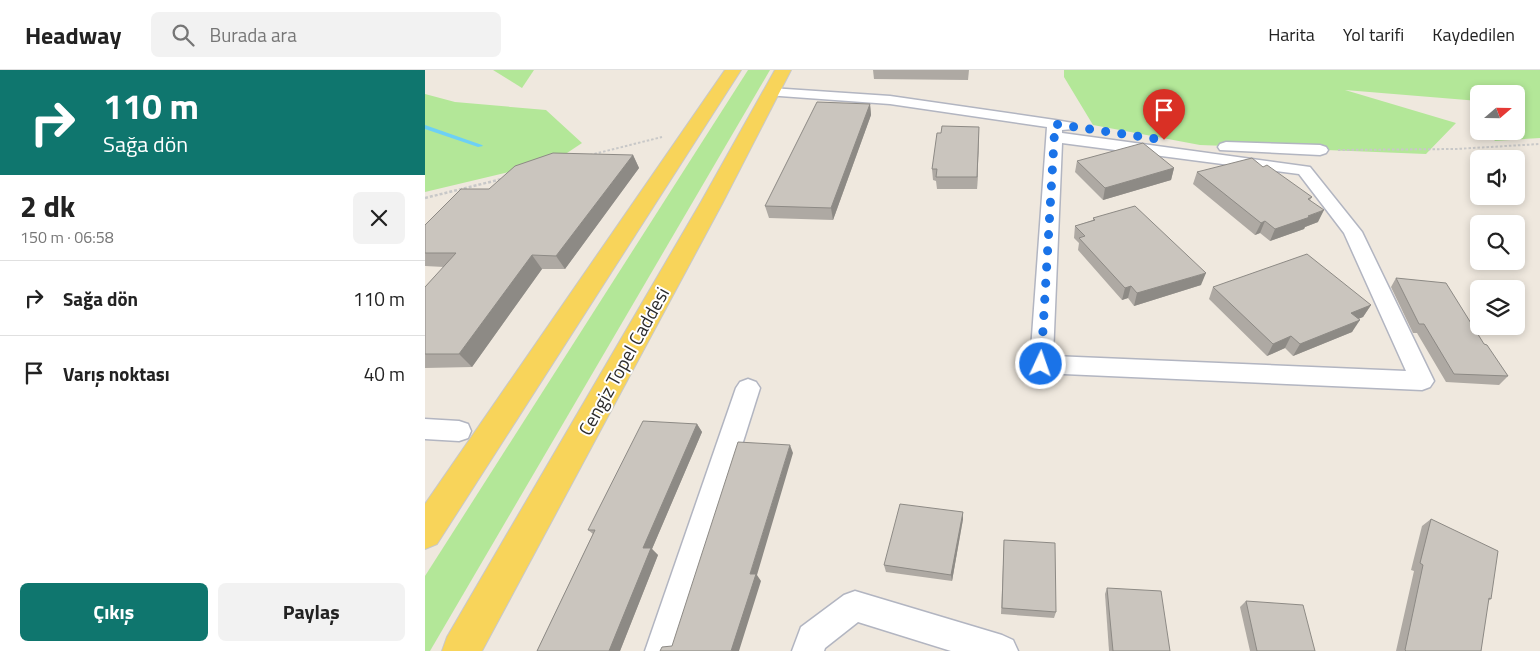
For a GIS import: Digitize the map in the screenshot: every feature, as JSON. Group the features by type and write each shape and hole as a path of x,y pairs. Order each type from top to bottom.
{"main road":[{"path":"425,533 733,70"},
{"name":"Cengiz Topel Caddesi","path":"461,651 712,202 777,81"}],"street":[{"path":"777,81 1054,131 1304,170 1353,232 1422,381 1041,364 1054,131"},
{"path":"1054,131 1200,146 1320,150"},
{"path":"661,651 748,388"},
{"path":"425,429 459,431"},
{"path":"808,651 811,638 855,606 1002,651"}],"path":[{"path":"588,156 668,136 689,136"},
{"path":"1320,150 1456,148 1540,144"},
{"path":"425,198 504,178"}],"green space":[{"path":"493,70 534,70 522,88"},
{"path":"748,70 770,70 430,651 425,651 425,576"},
{"path":"1064,70 1540,70 1540,138 1525,139 1525,85 1470,85 1470,100 1345,90 1456,123 1426,154 1200,145 1093,125 1064,77"},
{"path":"425,94 455,102 546,110 582,143 555,161 425,192"}],"building":[{"path":"817,102 870,104 831,208 765,206"},
{"path":"942,126 979,127 977,177 936,177 937,169 932,169 937,133 941,133"},
{"path":"1143,143 1174,168 1105,188 1077,161"},
{"path":"553,153 633,155 556,256 532,255 459,354 425,354 425,287 456,253 425,253 425,225 461,189 489,189 515,166"},
{"path":"1252,158 1263,167 1267,165 1312,197 1308,199 1324,210 1275,229 1265,221 1261,223 1197,172"},
{"path":"1135,206 1206,273 1137,293 1131,286 1125,288 1079,238 1085,236 1075,226 1095,220 1093,218"},
{"path":"1307,254 1371,305 1351,313 1360,320 1300,344 1291,336 1273,344 1213,287"},
{"path":"1396,278 1446,283 1470,322 1470,335 1478,335 1508,376 1454,374 1424,324 1419,324"},
{"path":"643,421 697,424 643,548 651,548 609,651 537,651 595,530 588,530"},
{"path":"738,442 790,445 750,574 756,574 731,651 660,651 662,647 672,646"},
{"path":"900,504 963,512 951,575 884,565"},
{"path":"1431,519 1498,551 1481,651 1405,650 1423,565 1420,563"},
{"path":"1004,540 1055,543 1056,612 1002,608"},
{"path":"1107,588 1161,591 1170,651 1113,651"},
{"path":"1246,601 1303,605 1315,651 1257,651"}],"waterway":[{"path":"425,127 480,146"}],"route":[{"path":"1041,364 1055,124 1164,140"}]}
